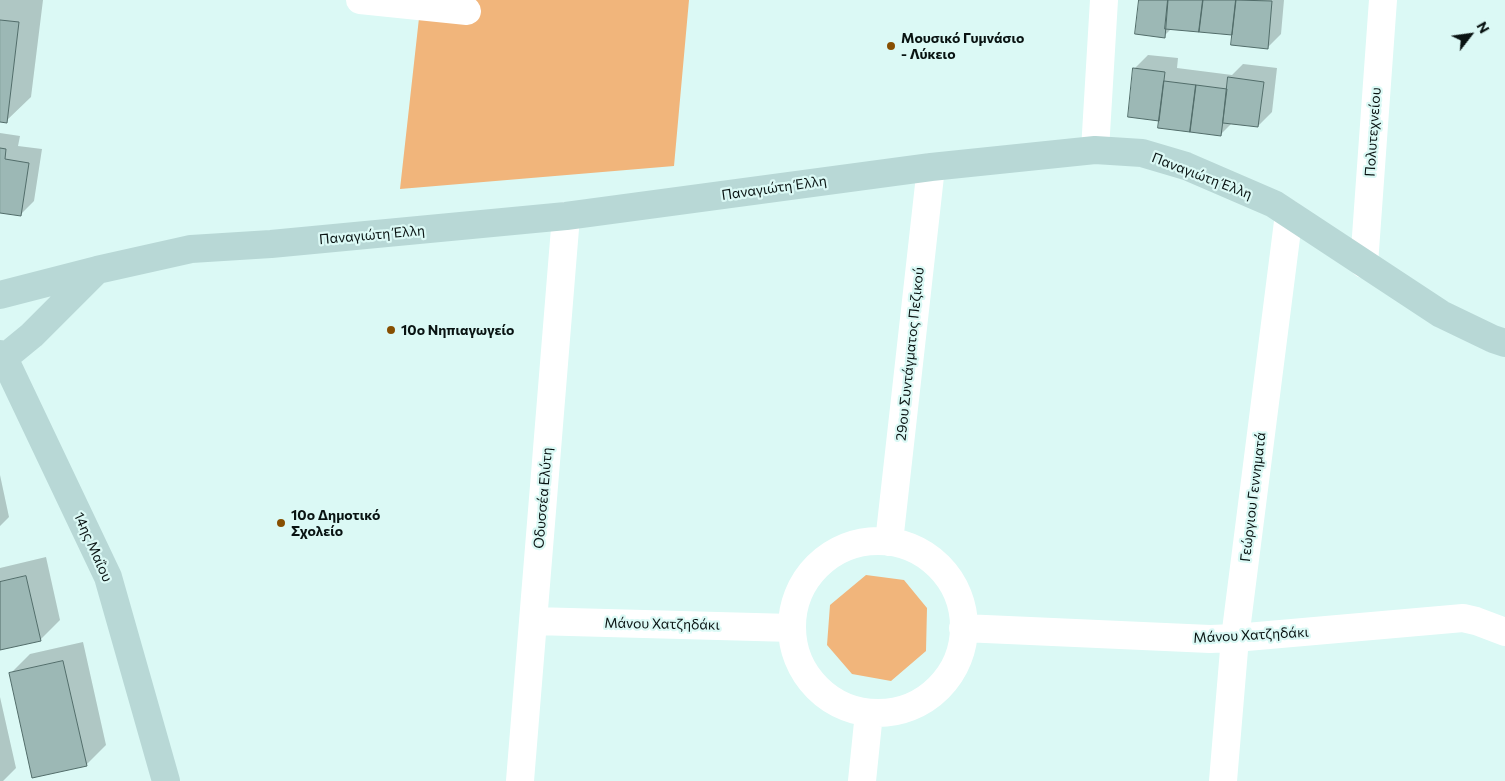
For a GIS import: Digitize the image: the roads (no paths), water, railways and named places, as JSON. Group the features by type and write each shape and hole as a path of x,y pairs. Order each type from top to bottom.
{"street":[{"path":"360,0 467,11"},
{"path":"1095,150 1104,0"},
{"name":"Πολυτεχνείου","path":"1364,264 1383,0"},
{"name":"Παναγιώτη Έλλη","path":"0,295 97,270 191,249 270,244 566,216 931,167 1095,150 1142,153 1186,166 1274,204 1441,314 1493,340 1505,343"},
{"name":"29ου Συντάγματος Πεζικού","path":"889,542 931,167"},
{"name":"Γεώργιου Γεννηματά","path":"1223,781 1236,638 1289,214"},
{"name":"Οδυσσέα Ελύτη","path":"520,781 566,216"},
{"path":"1,357 39,329 97,270"},
{"name":"14ης Μαΐου","path":"1,357 108,576 166,781"},
{"path":"880,540 889,542 901,544 921,552 938,564 951,581 960,600 964,621 963,642 956,662 946,680 931,695 913,706 893,712 870,713 853,710 834,701 818,689 805,673 796,654 792,614 798,594 808,576 822,561 839,549 860,542 880,540"},
{"name":"Μάνου Χατζηδάκι","path":"963,628 1180,638 1236,638 1456,619 1476,621 1505,632"},
{"name":"Μάνου Χατζηδάκι","path":"533,621 792,628"},
{"path":"862,781 870,713"}],"place":[{"name":"Μουσικό Γυμνάσιο - Λύκειο","path":"891,46"},
{"name":"10ο Νηπιαγωγείο","path":"391,330"},
{"name":"10ο Δημοτικό Σχολείο","path":"281,523"}]}
